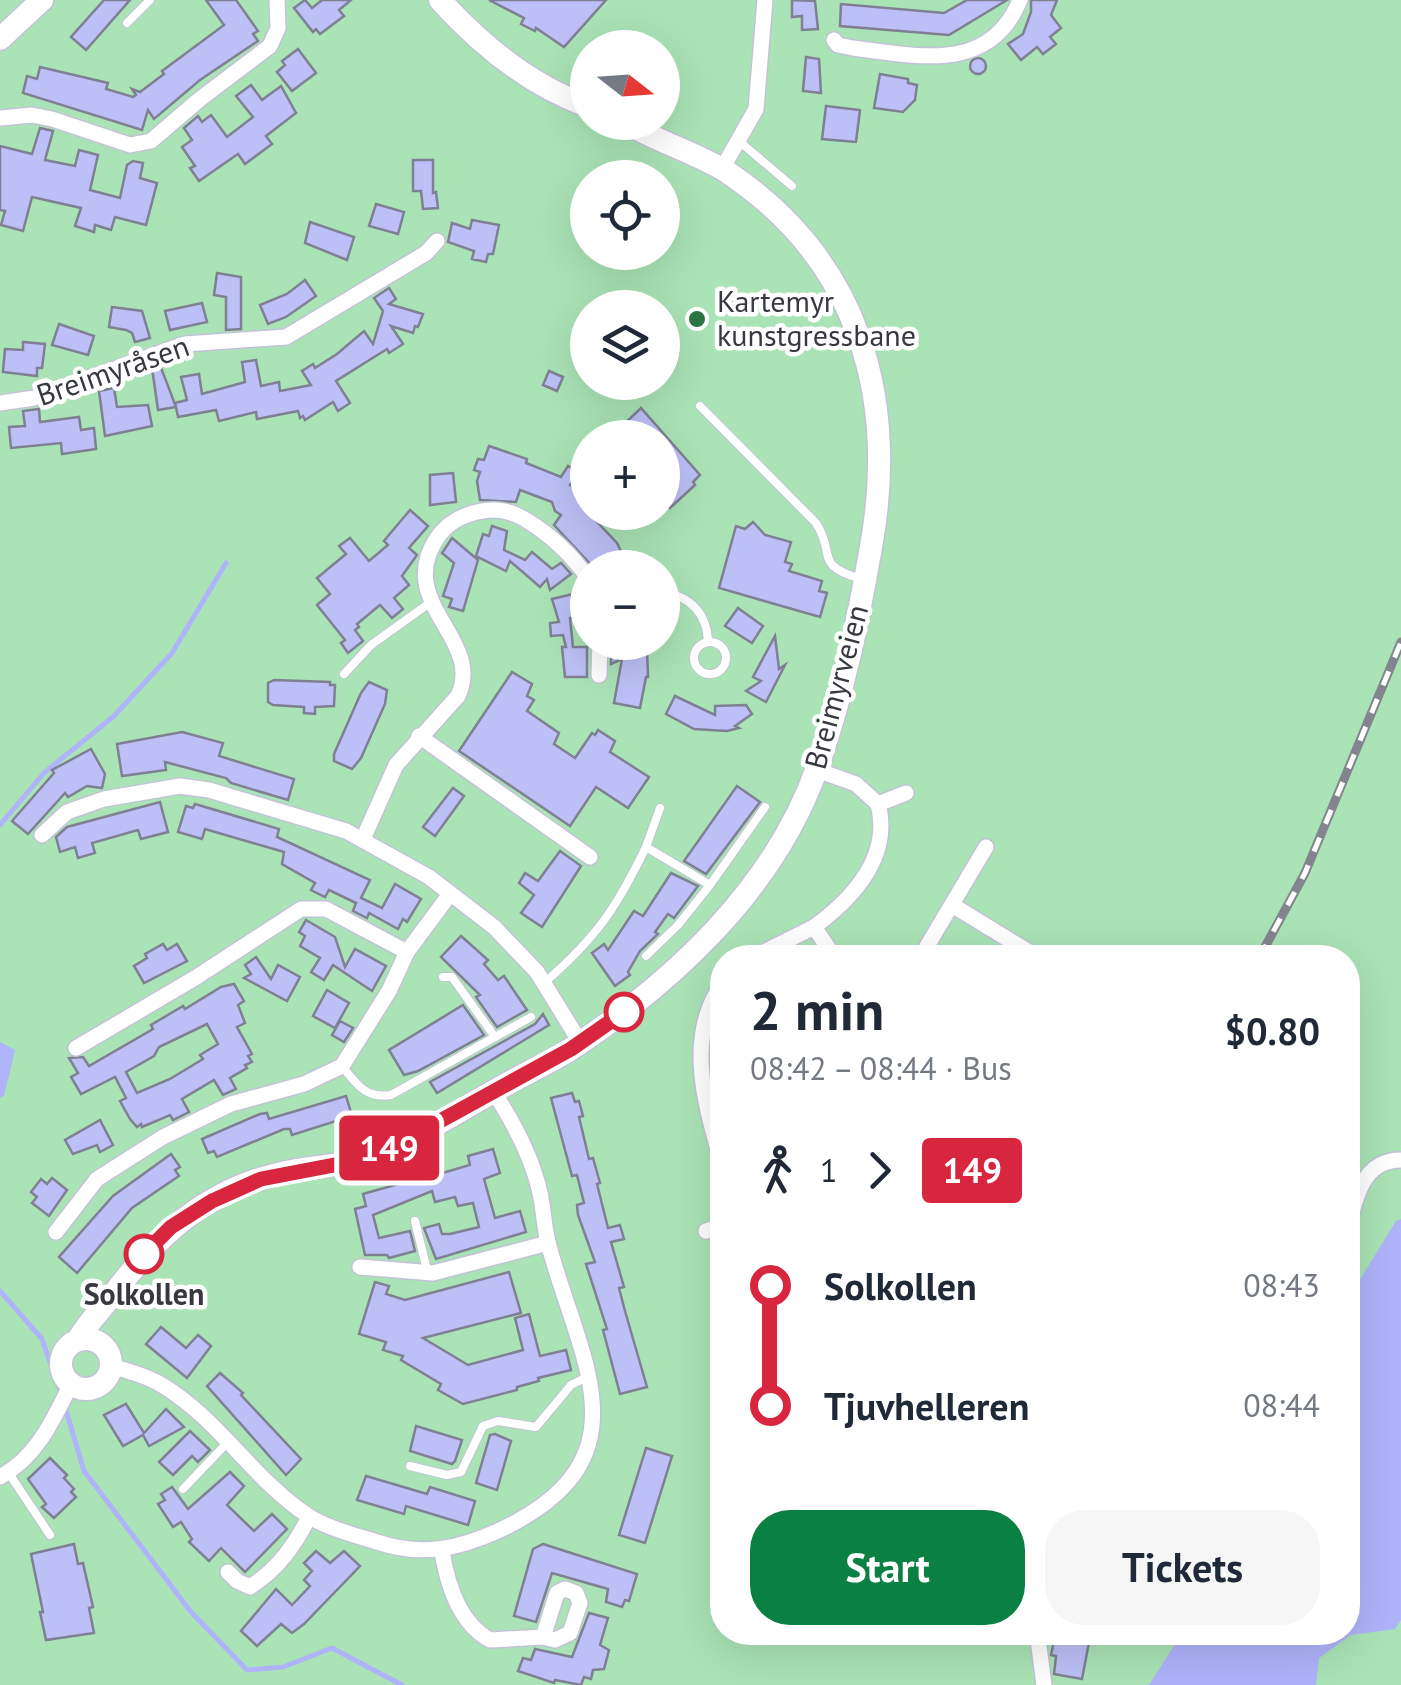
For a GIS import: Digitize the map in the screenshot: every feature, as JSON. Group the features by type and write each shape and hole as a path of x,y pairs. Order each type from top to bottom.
{"street":[{"path":"0,39 42,0"},
{"path":"0,118 32,115 52,119 130,145 151,140 270,46 278,28 277,0"},
{"path":"440,0 467,28 521,70 570,100"},
{"path":"722,169 756,108 765,0"},
{"path":"834,40 838,45 854,48 957,55 992,40 1020,0"},
{"name":"Breimyrveien","path":"78,1340 156,1241 191,1213 261,1179 350,1162 420,1134 580,1042 652,990 720,924 768,863 817,770 846,672 877,515 881,445 876,398 860,341 829,278 788,224 722,169 663,140"},
{"name":"Breimyråsen","path":"0,403 34,398 185,344 272,338 297,332 426,253 437,241"},
{"path":"363,839 396,765 458,696 464,675 459,653 431,602 424,576 431,549 446,528 478,511 503,510 526,520 570,556"},
{"path":"599,660 599,675"},
{"path":"419,736 590,857"},
{"path":"778,945 814,927 844,904 865,877 880,836 878,804 856,784 817,770"},
{"path":"42,835 67,812 104,799 190,786 297,815 363,839 404,862 503,935 544,983 580,1042"},
{"path":"878,804 906,793"},
{"path":"928,945 986,847"},
{"path":"56,1232 97,1179 163,1137 231,1104 304,1084 342,1066 389,991 407,952 450,894"},
{"path":"952,906 1017,945"},
{"path":"76,1048 301,909 326,909 407,952"},
{"path":"814,927 826,945"},
{"path":"710,1011 700,1058 710,1117"},
{"path":"108,1357 106,1380 93,1388 71,1384 62,1372 62,1356 71,1344 93,1340 108,1357 172,1392 309,1516 396,1548 442,1551 515,1523 537,1510 566,1486 582,1460 593,1425 591,1376 548,1243 531,1161 512,1120 493,1092"},
{"path":"1360,1187 1384,1162 1401,1160"},
{"path":"360,1268 428,1274 548,1243"},
{"name":"Breimyrveien","path":"108,1357 119,1287"},
{"path":"4,1474 36,1448 71,1384"},
{"path":"228,1572 244,1586 260,1581 291,1550 309,1516"},
{"path":"442,1551 449,1588 483,1638 510,1641 543,1636"},
{"path":"1039,1645 1044,1685"}],"lane":[{"path":"128,23 150,0"},
{"path":"740,142 792,186"},
{"path":"700,406 816,523 824,536 830,565 842,574 865,581"},
{"path":"680,598 690,601 707,622 708,642"},
{"path":"344,674 371,645 431,602"},
{"path":"708,642 722,647 726,657 721,671 711,675 698,669 694,660 699,646 708,642"},
{"path":"646,956 678,925 710,885 765,806"},
{"path":"544,983 596,934 630,880 660,808"},
{"path":"646,847 710,885"},
{"path":"443,977 452,977 495,1037"},
{"path":"342,1066 372,1096 391,1095 531,1017"},
{"path":"415,1221 428,1274"},
{"path":"410,1466 448,1474 461,1472 483,1426 498,1421 536,1427 571,1384 591,1376"},
{"path":"184,1489 227,1442"},
{"path":"4,1474 50,1535"}],"green space":[{"path":"0,0 1401,0 1401,1685 0,1685"}],"water":[{"path":"0,1042 15,1050 4,1096 0,1098"},
{"path":"1401,1219 1401,1620 1395,1629 1360,1634 1360,1280 1396,1221"},
{"path":"1174,1645 1337,1645 1319,1658 1316,1685 1149,1685"}],"building":[{"path":"104,0 130,0 86,50 71,37"},
{"path":"206,0 236,0 258,31 253,34 258,41 200,80 154,119 148,110 142,130 23,93 27,76 37,79 40,67 108,83 106,89 133,97 136,95 132,89 140,92 224,25"},
{"path":"305,0 312,8 322,0 351,0 339,10 344,16 320,34 316,29 313,32 294,8"},
{"path":"489,0 606,0 579,30 570,30 570,40 564,47 536,28 535,31 521,24 524,18"},
{"path":"792,0 815,1 818,29 802,30 802,16 792,17"},
{"path":"967,0 1007,0 949,35 840,26 841,4 944,13"},
{"path":"1031,0 1057,0 1051,15 1061,28 1050,37 1056,44 1043,54 1037,47 1021,60 1008,44 1023,34"},
{"path":"298,49 316,73 292,91 277,72 285,65 282,61"},
{"path":"806,57 819,59 821,93 803,91"},
{"path":"978,58 986,66 978,74 970,66"},
{"path":"880,74 908,79 908,83 917,85 915,100 903,112 874,108"},
{"path":"251,85 262,100 281,86 296,113 266,136 272,144 245,164 238,154 199,181 190,168 195,166 182,147 192,140 184,128 198,116 202,122 211,115 227,137 253,117 236,96"},
{"path":"826,106 860,110 856,142 822,139"},
{"path":"40,128 53,131 45,160 75,166 79,150 98,155 90,190 120,198 127,165 133,161 143,163 140,178 157,183 146,225 115,217 111,230 95,225 94,232 75,226 81,208 32,197 23,231 1,225 5,211 0,210 0,146 32,154"},
{"path":"413,160 433,160 433,193 436,192 438,208 423,209 421,191 413,191"},
{"path":"376,204 404,212 398,234 369,226"},
{"path":"472,220 499,225 493,254 488,254 486,262 472,259 474,251 448,242 452,223 470,229"},
{"path":"310,222 354,237 347,260 305,243"},
{"path":"217,273 241,277 241,329 226,330 226,297 214,295"},
{"path":"305,280 316,296 286,317 268,324 260,305 287,294"},
{"path":"389,288 396,299 389,304 423,314 413,333 391,326 403,344 389,353 387,349 336,381 350,403 338,411 333,402 305,420 298,411 257,419 256,412 219,421 216,410 178,417 175,403 187,400 181,377 199,374 202,394 245,382 242,362 256,360 261,386 279,382 280,391 311,385 302,371 337,354 364,331 373,344 383,311 374,298"},
{"path":"202,303 207,322 170,330 165,311"},
{"path":"112,307 142,311 150,338 135,342 132,333 109,327"},
{"path":"59,324 94,336 88,355 52,345"},
{"path":"23,342 45,344 37,376 3,372 5,349 23,350"},
{"path":"160,365 176,407 158,410 152,368"},
{"path":"549,371 563,377 557,391 543,385"},
{"path":"114,388 117,407 148,405 152,426 105,436 99,391"},
{"path":"641,408 652,420 628,420"},
{"path":"39,409 40,422 79,417 81,430 94,428 96,449 62,454 61,443 11,448 9,427 25,426 23,411"},
{"path":"489,446 527,459 526,463 561,477 570,467 570,530 605,530 620,550 577,550 554,525 561,515 552,502 520,490 516,502 480,500 480,472 474,470 478,459 484,460"},
{"path":"680,452 700,475 693,482 695,485 680,499"},
{"path":"453,473 456,502 430,505 430,475"},
{"path":"410,510 428,526 409,548 417,555 402,576 409,585 394,598 403,609 392,618 380,605 357,624 355,630 363,641 348,653 341,643 345,640 317,605 330,594 317,578 346,554 339,546 350,538 369,561 388,545 384,541"},
{"path":"753,522 765,535 791,542 785,562 792,564 789,571 822,581 819,591 827,593 820,617 719,588 736,526 745,529"},
{"path":"492,526 507,531 504,550 525,560 532,552 552,569 561,563 570,575 550,590 547,579 540,587 510,561 506,571 476,556 483,534 489,536"},
{"path":"452,538 478,560 463,611 449,607 452,599 443,596 454,563 442,553"},
{"path":"570,595 570,660 587,660 587,677 565,677 563,635 551,636 550,623 559,622 552,599"},
{"path":"738,608 763,626 752,643 725,626"},
{"path":"775,636 779,669 785,665 766,702 746,691 761,681 753,677"},
{"path":"622,660 647,660 648,677 640,708 614,703"},
{"path":"512,672 532,684 527,696 534,700 527,711 559,733 554,744 575,758 598,730 615,741 610,752 649,777 628,808 596,787 570,826 459,751"},
{"path":"330,682 335,685 334,706 315,707 315,714 304,713 304,707 273,705 268,702 268,683"},
{"path":"369,682 387,690 385,704 361,758 352,769 334,761 334,754"},
{"path":"675,696 715,715 715,706 746,705 752,714 735,726 739,728 694,729 666,714"},
{"path":"182,732 223,743 219,756 294,779 288,800 165,762 166,770 122,776 117,744"},
{"path":"91,749 105,774 102,788 87,786 68,797 65,793 28,834 12,821 54,773 52,770"},
{"path":"737,786 760,802 706,874 684,861"},
{"path":"453,788 464,796 435,836 423,827"},
{"path":"160,802 168,832 141,839 138,830 92,843 95,853 78,858 75,847 60,852 56,837 67,827"},
{"path":"195,804 279,829 277,837 370,880 361,898 382,908 395,884 421,899 398,929 369,913 367,918 353,911 356,903 329,890 325,897 311,890 315,883 282,864 284,852 205,829 202,839 178,832 186,806 193,808"},
{"path":"560,851 581,866 542,927 521,913 534,895 519,883 525,873 538,881"},
{"path":"671,873 698,886 674,918 668,914 655,932 658,934 640,951 630,975 615,986 592,953 604,944 608,950 634,911 643,916"},
{"path":"306,920 335,937 345,967 355,949 386,966 372,991 333,965 324,980 311,972 320,958 300,946 305,936 299,932"},
{"path":"461,936 488,960 484,964 498,980 504,976 527,1010 497,1027 476,997 480,995 441,957"},
{"path":"163,944 167,950 177,944 187,961 144,983 134,966"},
{"path":"256,957 271,979 278,965 300,977 287,1001 244,978 251,974 245,965"},
{"path":"234,984 244,1001 238,1005 245,1023 237,1027 252,1054 248,1056 252,1062 245,1065 247,1068 230,1078 236,1089 223,1095 214,1080 182,1099 189,1112 142,1127 130,1119 120,1101 126,1098 115,1077 81,1094 71,1077 78,1073 69,1058 83,1057 89,1066 153,1029 151,1025 221,987","holes":["207,1024 218,1044 200,1055 203,1059 170,1079 137,1093 126,1072 154,1056 159,1047"]},
{"path":"327,990 349,1003 335,1028 313,1016"},
{"path":"463,1005 484,1035 404,1075 389,1050"},
{"path":"543,1014 549,1025 437,1093 430,1082 535,1024"},
{"path":"340,1021 353,1028 344,1042 332,1035"},
{"path":"572,1093 583,1116 579,1117 589,1159 593,1158 600,1183 597,1184 608,1228 620,1225 624,1239 611,1242 624,1287 619,1288 647,1387 620,1394 603,1330 607,1329 586,1264 595,1262 578,1215 577,1205 584,1203 577,1175 572,1176 551,1098"},
{"path":"346,1096 352,1116 292,1135 290,1129 284,1129 217,1157 214,1151 208,1153 202,1139 260,1114 267,1113 269,1119"},
{"path":"100,1120 113,1145 100,1152 97,1145 73,1154 65,1140"},
{"path":"493,1149 500,1173 484,1179 495,1218 520,1211 526,1232 436,1259 424,1228 439,1224 442,1234 450,1234 479,1227 473,1203 458,1206 455,1197 435,1202 432,1191 373,1215 379,1238 410,1231 415,1251 389,1258 365,1255 355,1209 366,1206 363,1194 418,1175 422,1179 470,1165 468,1156"},
{"path":"171,1154 180,1167 175,1170 179,1176 132,1208 77,1273 59,1257 113,1196"},
{"path":"52,1178 67,1190 49,1216 32,1203 37,1197 31,1192 41,1179 47,1184"},
{"path":"509,1272 521,1313 423,1338 468,1365 523,1350 515,1318 529,1314 540,1356 566,1350 571,1370 463,1404 438,1390 441,1384 401,1360 403,1356 383,1350 386,1342 359,1334 375,1282 389,1286 386,1294 405,1300"},
{"path":"161,1327 186,1348 198,1335 211,1346 187,1378 146,1344"},
{"path":"220,1373 243,1393 301,1459 286,1475 207,1386"},
{"path":"126,1404 144,1433 166,1409 184,1427 149,1446 143,1435 123,1446 104,1415"},
{"path":"416,1426 462,1440 455,1461 452,1464 410,1451"},
{"path":"190,1431 210,1450 198,1462 192,1456 173,1475 159,1462"},
{"path":"490,1435 511,1441 497,1490 476,1483"},
{"path":"646,1448 672,1456 645,1543 619,1535"},
{"path":"50,1458 67,1475 64,1478 76,1497 54,1518 42,1507 46,1504 28,1479"},
{"path":"230,1472 244,1486 227,1505 254,1531 272,1514 287,1529 245,1572 221,1548 209,1561 189,1542 192,1539 181,1522 173,1527 158,1504 165,1500 161,1494 172,1487 188,1509"},
{"path":"366,1476 427,1494 430,1487 475,1501 468,1525 406,1506 404,1514 357,1500"},
{"path":"74,1544 78,1564 83,1563 93,1607 89,1608 94,1633 46,1640 31,1554"},
{"path":"543,1544 637,1574 629,1601 625,1600 622,1607 606,1602 608,1589 552,1573 536,1622 514,1616 533,1549"},
{"path":"316,1551 330,1563 344,1551 360,1566 304,1624 292,1633 281,1624 257,1646 241,1631 276,1589 292,1605 310,1586 304,1580 312,1571 304,1563"},
{"path":"589,1613 608,1618 600,1645 609,1650 604,1669 593,1670 591,1679 584,1677 581,1685 555,1680 554,1683 518,1671 523,1658 531,1660 535,1649 572,1657"},
{"path":"1053,1645 1088,1645 1082,1679 1054,1674 1056,1656 1051,1655"}],"waterway":[{"path":"0,825 44,773 114,716 172,653 226,563"},
{"path":"0,1291 42,1339 61,1394"},
{"path":"64,1404 84,1471 191,1612 247,1670 283,1667 332,1648 402,1685"}],"railway":[{"path":"1266,945 1305,873 1401,642"}],"bus line":[{"name":"149","path":"144,1254 171,1227 238,1188 282,1173 350,1162 420,1134 571,1049 624,1012"}],"place":[{"name":"Kartemyr kunstgressbane","path":"697,319"},
{"name":"Solkollen","path":"144,1254"}]}
